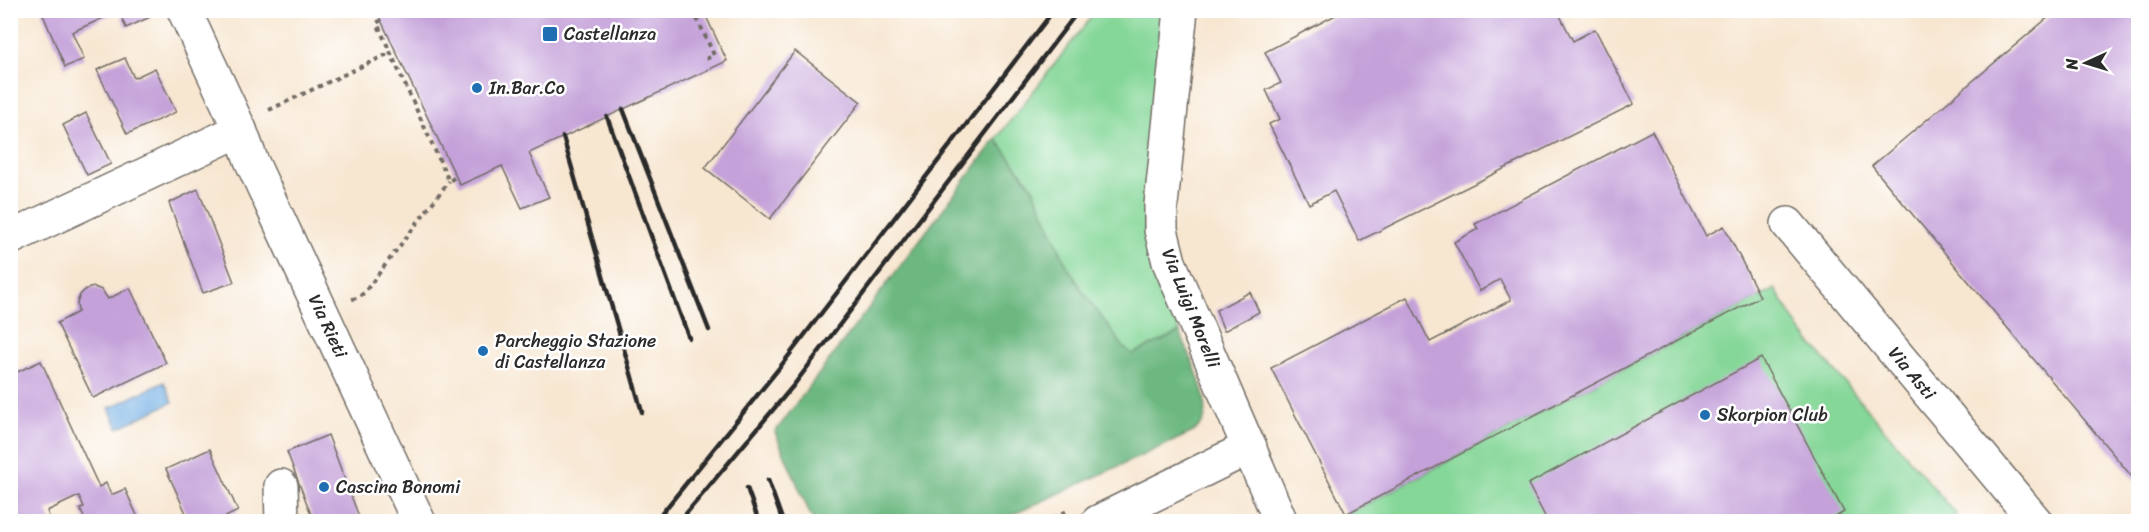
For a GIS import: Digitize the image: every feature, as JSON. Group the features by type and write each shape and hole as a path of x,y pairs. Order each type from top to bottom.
{"street":[{"name":"Via Rieti","path":"184,10 240,130 250,160 419,522"},
{"name":"Via Luigi Morelli","path":"1181,10 1161,205 1161,231 1174,274 1281,522"},
{"path":"10,238 240,130"},
{"name":"Via Asti","path":"1788,224 2036,522"},
{"path":"1098,522 1250,447"},
{"path":"281,486 282,522"}],"path":[{"path":"693,10 714,55 706,59"},
{"path":"381,20 377,23 449,182"},
{"path":"267,111 390,53"},
{"path":"347,298 354,299 361,296 449,182 456,177"}],"green space":[{"path":"1096,11 1168,11 1145,229 1150,259 1180,332 1133,354 1124,348 1091,305 1066,264 1033,188 996,139"},
{"path":"996,139 1033,188 1066,264 1081,289 1124,348 1133,354 1180,332 1202,390 1205,402 1203,422 1193,432 999,521 813,521 775,432"},
{"name":"Skorpion Club","path":"1775,289 1801,331 1957,515 1945,522 1332,522"}],"water":[{"path":"164,382 173,402 118,428 109,408"}],"building":[{"path":"41,10 147,10 150,17 126,28 119,11 72,32 84,59 65,67"},
{"path":"380,10 703,10 727,61 529,153 549,197 522,208 502,166 460,185 377,12"},
{"path":"1345,10 1557,10 1573,41 1595,29 1634,104 1359,241 1334,191 1309,204 1269,124 1280,119 1266,90 1281,83 1265,52"},
{"path":"2057,10 2137,10 2138,12 2138,484 1872,166"},
{"path":"795,51 861,102 770,219 705,168"},
{"path":"125,58 134,78 155,68 176,112 127,134 97,70"},
{"path":"86,113 111,164 87,175 63,125"},
{"path":"1652,131 1706,236 1724,226 1760,297 1346,514 1271,368 1407,297 1430,342 1511,300 1500,279 1480,291 1454,242 1478,229 1475,224"},
{"path":"198,189 234,282 203,293 169,203"},
{"path":"94,287 102,290 108,299 130,288 166,363 93,398 57,323 78,312 77,303 80,295 86,289"},
{"path":"1250,292 1259,312 1224,331 1216,310"},
{"path":"1761,358 1844,512 1827,522 1548,522 1528,484"},
{"path":"41,361 99,487 106,483 111,495 125,489 140,522 86,522 80,509 84,507 79,496 47,511 51,522 10,522 10,364 15,373"},
{"name":"Cascina Bonomi","path":"328,435 361,522 314,522 287,452"},
{"path":"210,449 238,511 215,522 190,522 166,469"}],"railway":[{"path":"655,522 780,367 1054,10"},
{"path":"679,522 793,386 1079,10"},
{"path":"623,109 709,330"},
{"path":"607,117 689,338"},
{"path":"563,137 642,412"},
{"path":"768,480 783,522"},
{"path":"747,488 759,522"}],"place":[{"name":"Castellanza","path":"550,34"},
{"name":"In.Bar.Co","path":"477,88"},
{"name":"Parcheggio Stazione di Castellanza","path":"483,351"},
{"name":"Skorpion Club","path":"1705,415"},
{"name":"Cascina Bonomi","path":"324,487"}]}
